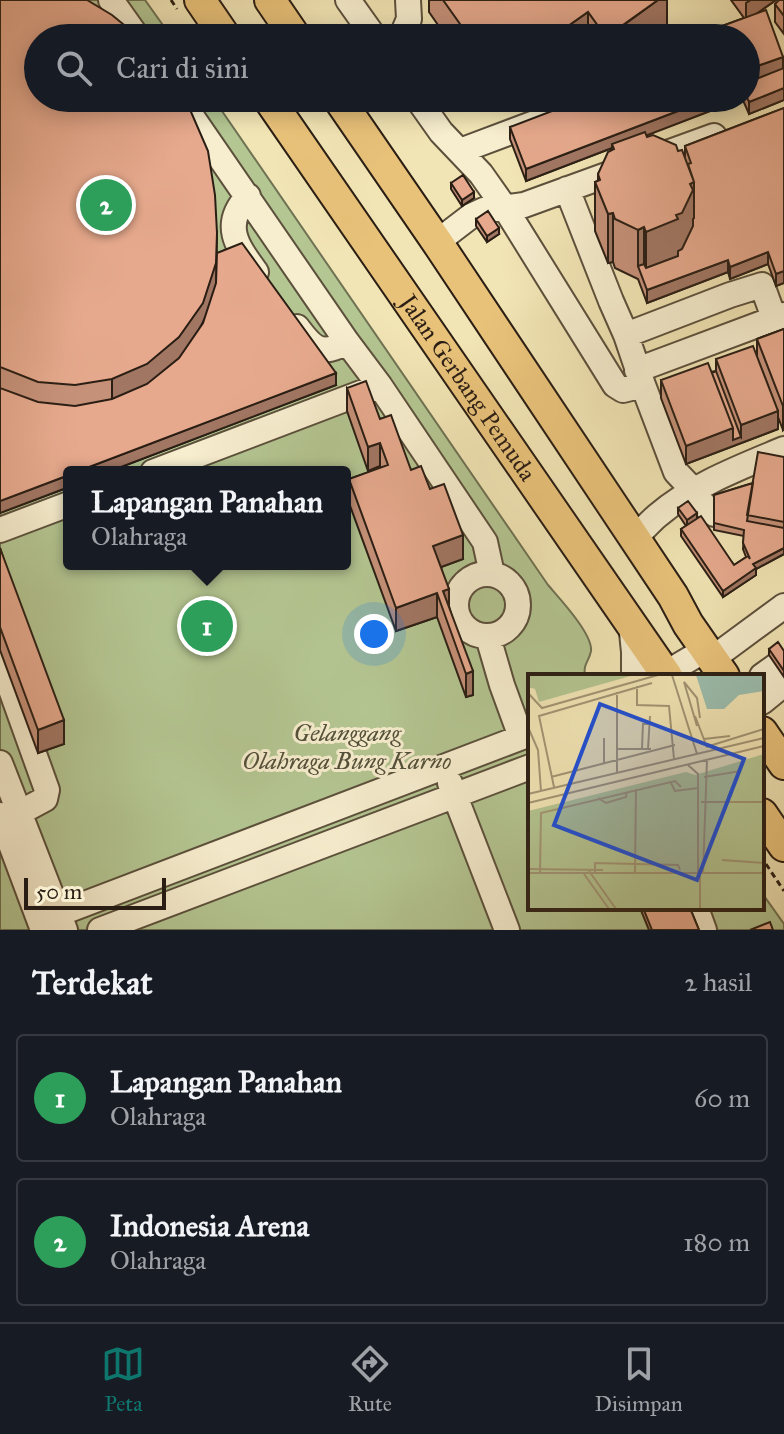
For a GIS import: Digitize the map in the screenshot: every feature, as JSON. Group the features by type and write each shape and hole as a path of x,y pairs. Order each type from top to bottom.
{"main road":[{"path":"200,0 216,24"},
{"path":"270,0 286,24"},
{"name":"Jalan Gerbang Pemuda","path":"278,112 665,674"},
{"path":"348,112 673,596 714,662"},
{"path":"764,735 784,764"},
{"path":"764,817 784,846"}],"lane":[{"path":"111,0 128,24"},
{"path":"348,0 365,24"},
{"path":"407,24 408,0"},
{"path":"189,112 485,542 492,574"},
{"path":"427,112 441,132 481,174 505,208 615,385 623,390 640,377 779,316 762,285 626,335"},
{"path":"460,151 564,112"},
{"path":"437,242 484,210 524,205 732,129"},
{"path":"567,189 626,335 676,472 714,514"},
{"path":"248,196 240,204 233,222 237,247 317,349 331,350 347,342"},
{"path":"165,466 225,436 380,386"},
{"path":"634,538 659,514 694,491 784,449"},
{"path":"0,530 63,506"},
{"path":"492,574 506,580 516,592 519,607 514,622 503,632 488,637 474,634 462,624 456,611 457,596 465,583 477,575 492,574"},
{"path":"670,674 714,662 784,606"},
{"path":"631,623 634,674"},
{"path":"0,763 10,814 51,923 120,890 526,736 502,685 488,637"},
{"path":"0,659 47,790 45,799 10,814"},
{"path":"444,767 507,930"},
{"path":"100,930 528,768"},
{"path":"336,807 346,837"},
{"path":"227,849 237,878"},
{"path":"120,890 131,918"},
{"path":"697,910 704,930"}],"path":[{"path":"764,862 784,891"}],"green space":[{"name":"Gelanggang Olahraga Bung Karno","path":"0,0 145,0 162,24 24,24 24,112 223,112 548,585 587,635 591,651 585,674 528,674 528,910 764,910 764,896 784,924 784,930 0,930"}],"building":[{"path":"0,0 87,0 123,24 24,24 24,112 191,112 208,151 215,195 216,263 203,303 179,337 147,364 112,379 75,385 38,382 0,367"},
{"path":"443,0 658,0 624,24 597,24 588,12 571,24 460,24"},
{"path":"784,0 784,16 775,4"},
{"path":"766,10 783,57 760,65 760,24 728,24"},
{"path":"784,68 784,88 760,98 760,77"},
{"path":"784,108 784,271 776,274 768,252 730,267 728,260 647,290 638,266 644,264 646,268 678,256 693,226 694,182 685,146"},
{"path":"549,112 675,112 526,169 510,127"},
{"path":"645,132 647,137 653,135 676,145 678,151 682,150 694,182 690,184 693,190 682,213 676,215 678,219 646,232 644,227 638,230 615,219 613,213 608,214 595,182 600,180 598,174 608,152 614,149 612,144"},
{"path":"463,175 474,192 462,200 451,183"},
{"path":"488,211 499,228 487,236 476,219"},
{"path":"242,243 336,373 92,466 63,466 63,477 0,501 0,388 38,402 75,406 112,399 147,384 179,358 203,323 216,283 217,253"},
{"path":"784,329 784,406 783,406 757,339"},
{"path":"753,346 778,411 741,425 716,359"},
{"path":"708,363 733,428 686,446 661,380"},
{"path":"716,371 741,437 733,440 733,428 712,373"},
{"path":"366,381 380,419 391,415 411,470 421,466 430,489 444,484 463,535 433,546 449,589 443,591 473,671 466,674 437,593 396,608 351,484 351,478 388,465 380,443 368,447 347,388"},
{"path":"758,452 784,457 784,522 747,515"},
{"path":"753,483 747,521 784,528 784,548 753,564 756,568 723,591 681,529 701,516 734,565 748,556 750,559 743,543 744,530 714,523 714,495"},
{"path":"688,501 697,513 687,520 678,508"},
{"path":"0,548 64,720 38,730 0,627"},
{"path":"778,642 784,651 784,671 769,649"},
{"path":"644,910 691,910 699,930 652,930"},
{"path":"770,922 773,930 750,930"}],"place":[{"name":"Indonesia Arena","path":"106,205"},
{"name":"Lapangan Panahan","path":"207,626"}]}
